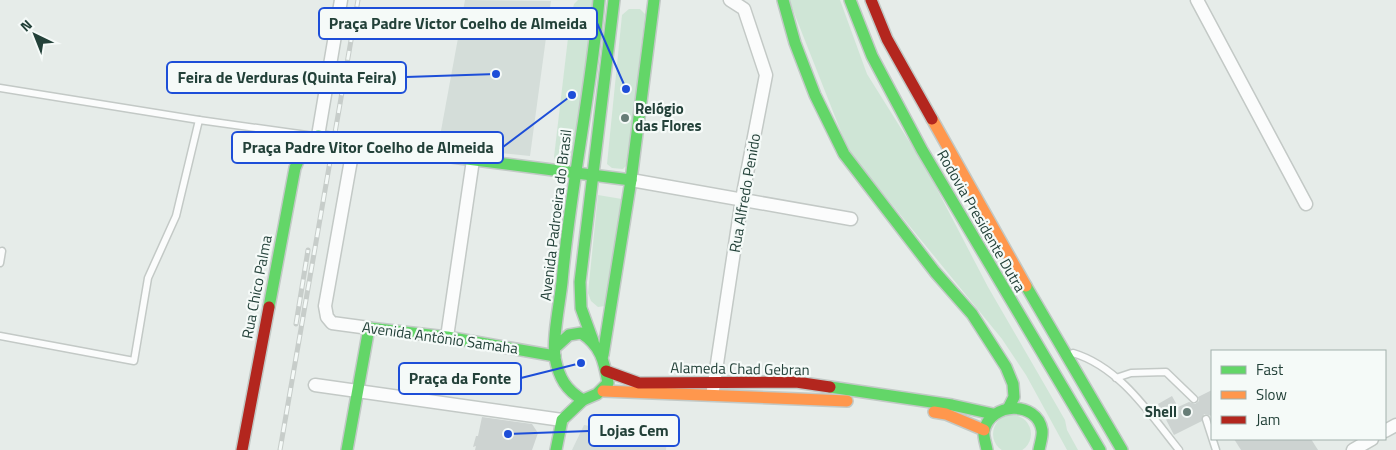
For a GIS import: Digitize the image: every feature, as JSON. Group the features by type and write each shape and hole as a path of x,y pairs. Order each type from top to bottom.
{"main road":[{"name":"Avenida Padroeira do Brasil","path":"556,351 564,256 575,171 594,59 599,0"},
{"name":"Avenida Padroeira do Brasil","path":"593,341 581,308 580,282 614,0"},
{"path":"556,450 562,420 583,400 594,397 603,391 608,383 603,355 631,180 654,0"},
{"path":"783,0 815,95 844,154 935,272 972,314 1006,367 1013,384 1014,397 1009,407"},
{"name":"Rodovia Presidente Dutra","path":"850,0 872,56 922,150 1100,450"},
{"name":"Rodovia Presidente Dutra","path":"872,0 888,39 1122,450"},
{"path":"318,136 473,160 592,173 631,180"},
{"name":"Rua Chico Palma","path":"242,450 295,168 304,148 318,136"},
{"path":"347,450 369,328"},
{"name":"Avenida Antônio Samaha","path":"369,328 556,351"},
{"path":"583,400 571,393 561,380 556,351 569,335 581,334 593,341 603,355"},
{"name":"Alameda Chad Gebran","path":"606,371 638,383 796,382 946,414 984,430"},
{"path":"770,382 771,396"},
{"name":"Alameda Chad Gebran","path":"603,391 713,396 886,400 952,405 993,414"},
{"path":"987,450 983,440 984,430 993,414 1009,407 1027,410 1040,424 1042,432 1054,450"},
{"path":"1038,450 1042,432"}],"street":[{"path":"318,136 341,0"},
{"name":"Rua Alfredo Penido","path":"713,396 742,199 766,75 744,9 730,0"},
{"path":"1197,0 1306,204"},
{"name":"Avenida Antônio Samaha","path":"354,143 325,306 332,323 369,328"},
{"path":"447,337 473,160"},
{"path":"631,180 851,219"},
{"path":"315,385 358,389 562,420"},
{"path":"1353,450 1370,440"}],"lane":[{"path":"0,88 199,120 318,136"},
{"path":"0,336 134,361 148,278 176,216 199,120"},
{"path":"0,263 2,250"},
{"path":"1065,351 1082,356 1116,378 1152,414 1179,450"},
{"path":"1116,378 1131,373 1166,372 1194,399"},
{"path":"1206,419 1211,434"}],"shaded area":[{"path":"465,0 551,1 530,156 438,147"},
{"path":"584,425 667,439 666,450 572,450"}],"green space":[{"path":"578,0 593,0 593,14 572,156 567,161 556,162 554,157 570,21 574,4"},
{"path":"789,0 840,0 867,74 927,170 988,287 1065,420 1067,430 1078,450 1067,450 1026,375 1002,339 849,152"},
{"path":"629,9 640,9 645,14 628,164 623,169 612,168 607,164 622,15"},
{"path":"598,195 622,199 605,306 598,307 591,301 588,293"},
{"path":"1005,416 1019,416 1026,420 1030,427 1030,441 1026,448 1021,451 1003,451 998,448 994,441 994,427 998,420"}],"building":[{"name":"Shell","path":"1211,390 1211,416 1204,414 1202,421 1174,435 1158,404 1172,396 1178,407 1189,402 1195,404 1199,401 1198,397"},
{"path":"482,417 532,424 538,433 532,450 475,450 476,446 473,447 476,436 478,436"},
{"path":"1235,440 1312,440 1318,450 1241,450"}],"railway":[{"path":"280,450 358,0"},
{"path":"296,324 308,250"}],"traffic: fast":[{"path":"557,346 569,335 581,333 588,338 600,355 608,383 597,394 583,400 564,383 554,350 570,212 591,71 599,0"},
{"path":"593,341 581,308 580,282 614,0"},
{"path":"603,355 631,180 654,0"},
{"path":"783,0 795,43 815,95 844,154 935,272 972,314 1006,367 1013,384 1014,397 1009,407"},
{"path":"850,0 872,56 922,150 1100,450"},
{"path":"269,307 295,168 304,147 318,136 396,150 631,180"},
{"path":"1026,286 1122,450"},
{"path":"347,450 369,328 447,337 555,356"},
{"path":"830,387 952,405 993,414"},
{"path":"556,450 562,420 583,400"},
{"path":"987,450 984,431 988,421 995,414 1013,408 1023,409 1032,413 1038,420 1042,430 1039,450"}],"traffic: slow":[{"path":"932,119 1026,286"},
{"path":"603,391 847,401"},
{"path":"934,412 946,414 984,430"}],"traffic: jam":[{"path":"871,0 887,39 932,119"},
{"path":"242,450 269,307"},
{"path":"606,371 639,383 796,382 830,387"}],"place":[{"name":"Feira de Verduras (Quinta Feira)","path":"496,74"},
{"name":"Praça Padre Victor Coelho de Almeida","path":"626,89"},
{"name":"Praça Padre Vitor Coelho de Almeida","path":"572,95"},
{"name":"Relógio das Flores","path":"625,118"},
{"name":"Praça da Fonte","path":"581,363"},
{"name":"Shell","path":"1187,412"},
{"name":"Lojas Cem","path":"508,434"}]}
